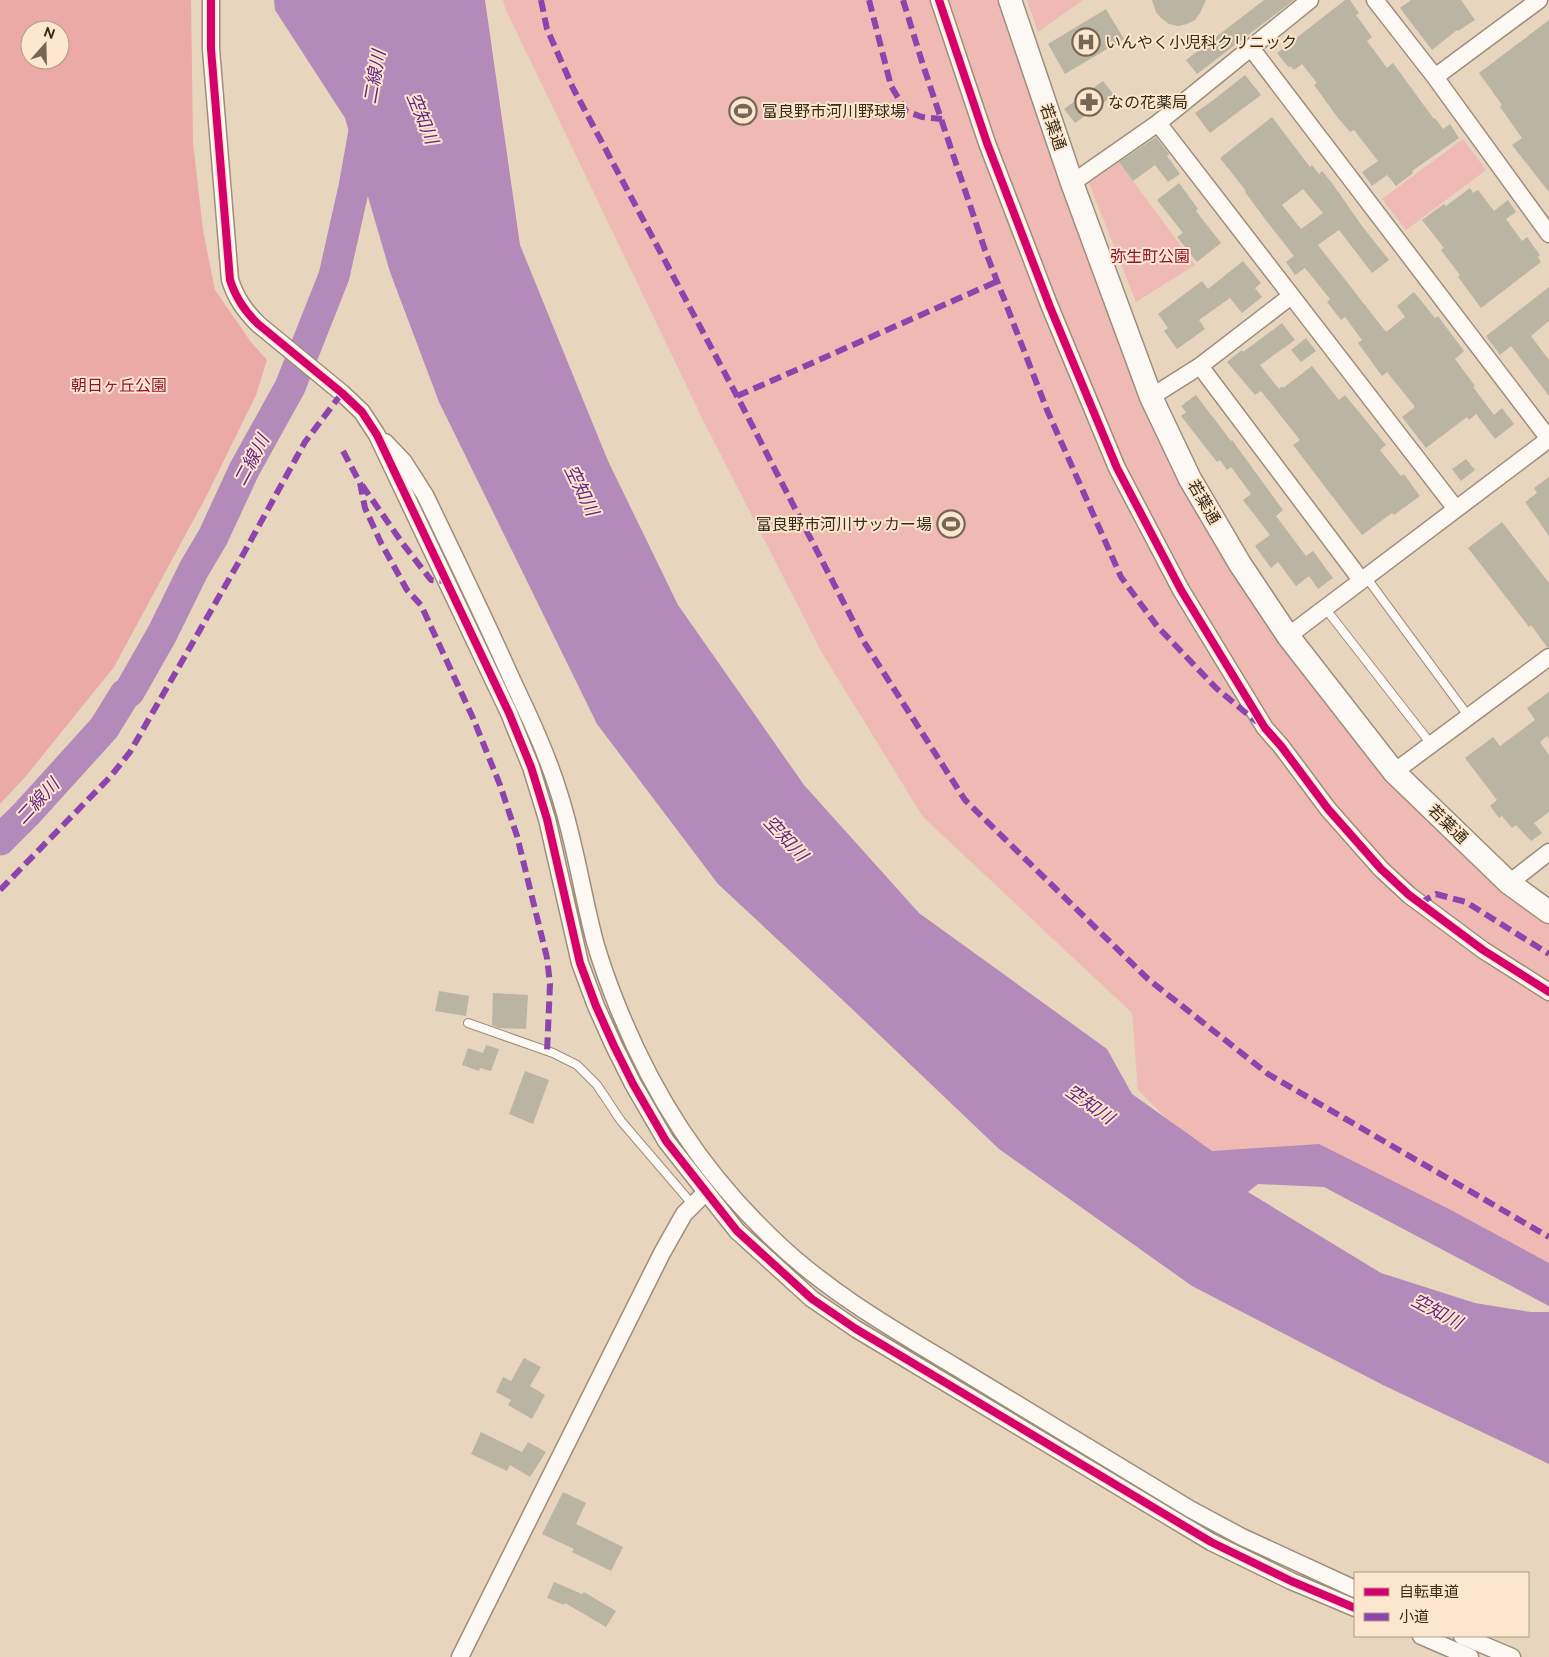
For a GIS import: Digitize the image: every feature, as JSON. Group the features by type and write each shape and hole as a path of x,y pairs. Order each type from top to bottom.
{"street":[{"path":"211,0 211,49 230,280 235,296 245,312 258,324 362,412 377,435 508,713 531,767 547,819 580,963 614,1046 666,1141 737,1231 812,1298 856,1329 1211,1542 1291,1581 1354,1608"},
{"path":"939,0 987,143 1050,307 1117,468 1180,590 1265,728 1281,746 1328,809 1388,876 1409,895 1482,950 1549,992"},
{"name":"若葉通","path":"1010,0 1072,183 1151,396 1190,479 1240,564 1288,636 1394,772 1509,882 1549,912"},
{"path":"1072,183 1158,123 1310,0"},
{"path":"1375,0 1547,226"},
{"path":"1435,78 1539,0"},
{"path":"1251,48 1549,439 1288,636"},
{"path":"1158,123 1456,509"},
{"path":"1151,396 1200,366 1291,296"},
{"path":"1200,366 1364,578"},
{"path":"377,435 404,462 425,495 535,728 559,793 595,943 610,988 631,1040 649,1077 676,1123 701,1159 768,1235 798,1262 869,1314 1190,1509 1242,1538 1354,1589"},
{"path":"1394,772 1549,657"},
{"path":"1509,882 1549,852"},
{"path":"460,1657 662,1253 684,1214 706,1192"},
{"path":"1423,1637 1470,1657"},
{"path":"1464,1637 1512,1657"}],"lane":[{"path":"1364,578 1469,717"},
{"path":"1325,608 1431,744"},
{"path":"468,1024 553,1053 577,1066 597,1085 621,1121 693,1205"}],"green space":[{"name":"朝日ヶ丘公園","path":"0,0 191,0 193,142 203,230 215,290 251,342 267,360 256,395 207,495 114,667 26,776 0,804"},
{"path":"503,0 1010,0 1190,479 1394,772 1549,912 1549,1266 1317,1160 1212,1164 1138,1090 1132,1013 923,817 822,653 703,420 505,8"},
{"path":"1027,0 1083,0 1038,32"},
{"path":"1463,139 1486,170 1406,230 1382,199"},
{"name":"弥生町公園","path":"1119,162 1195,265 1136,302 1089,183"}],"water":[{"name":"空知川","path":"274,0 485,0 520,245 608,461 678,605 804,785 919,913 1107,1049 1132,1094 1212,1151 1319,1144 1449,1209 1549,1263 1549,1306 1324,1187 1258,1184 1248,1192 1381,1273 1475,1303 1531,1312 1549,1312 1549,1464 1383,1385 1192,1286 999,1149 718,884 597,724 439,402 390,272 345,118 275,10"}],"building":[{"path":"1152,0 1206,0 1195,20 1178,26 1169,24 1161,18 1156,12"},
{"path":"1264,0 1294,0 1197,74 1186,60"},
{"path":"1345,0 1350,0 1359,13 1356,15 1372,37 1367,41 1387,68 1393,63 1434,119 1443,129 1450,124 1459,138 1412,171 1413,173 1396,186 1387,175 1372,186 1362,172 1378,161 1354,130 1350,132 1338,118 1314,85 1317,83 1302,64 1294,70 1290,66 1288,67 1277,53"},
{"path":"1411,0 1461,0 1475,20 1457,30 1432,50 1400,8"},
{"name":"いんやく小児科クリニック","path":"1106,9 1124,39 1065,74 1048,44"},
{"path":"1549,20 1549,192 1512,145 1522,138 1500,107 1502,105 1479,73"},
{"path":"1245,75 1261,95 1210,133 1195,113"},
{"name":"なの花薬局","path":"1103,81 1114,95 1075,123 1064,109"},
{"path":"1272,117 1310,167 1312,165 1319,174 1322,171 1332,183 1389,260 1372,273 1339,230 1318,245 1386,332 1405,317 1397,306 1414,292 1435,318 1438,316 1464,351 1455,359 1494,415 1502,408 1514,424 1495,439 1476,414 1469,420 1467,417 1426,448 1402,417 1415,407 1387,372 1382,376 1358,343 1362,340 1345,317 1341,320 1327,302 1330,299 1305,268 1295,275 1286,262 1294,256 1220,158","holes":["1303,189 1323,213 1301,229 1282,205"]},
{"path":"1156,137 1169,154 1167,156 1180,174 1168,182 1155,165 1133,181 1119,162"},
{"path":"1179,183 1198,209 1196,211 1221,243 1197,262 1177,237 1183,233 1157,200"},
{"path":"1470,188 1473,193 1478,190 1494,211 1508,200 1516,212 1506,219 1522,241 1527,237 1540,255 1538,257 1541,262 1481,308 1441,250 1444,248 1422,220 1444,204 1446,206"},
{"path":"1243,261 1261,283 1255,288 1262,297 1242,313 1230,298 1199,320 1205,329 1177,349 1164,331 1168,328 1158,314 1202,281 1208,289"},
{"path":"1549,287 1549,321 1531,336 1549,360 1549,396 1511,346 1500,355 1486,336"},
{"path":"1282,323 1295,340 1260,365 1279,389 1312,366 1339,400 1345,395 1386,445 1380,450 1401,476 1404,474 1420,496 1394,515 1392,513 1362,535 1293,445 1300,440 1261,391 1255,395 1227,362"},
{"path":"1306,338 1316,351 1301,362 1291,350"},
{"path":"1196,395 1232,440 1283,510 1276,516 1306,556 1313,551 1333,578 1318,589 1309,576 1296,586 1278,562 1271,568 1255,546 1270,535 1243,500 1251,494 1231,467 1227,470 1220,460 1217,462 1181,416 1186,412 1181,406"},
{"path":"1466,459 1475,470 1461,481 1452,469"},
{"path":"1549,477 1549,536 1525,502 1537,493 1534,488"},
{"path":"1502,522 1549,583 1549,647 1547,647 1531,625 1529,627 1468,548"},
{"path":"1549,692 1549,739 1547,736 1540,742 1549,755 1549,812 1534,823 1542,833 1531,841 1516,825 1512,828 1502,816 1499,818 1490,806 1497,800 1465,758 1493,737 1500,746 1535,720 1527,708"},
{"path":"439,991 469,996 466,1016 435,1011"},
{"path":"493,993 528,995 526,1029 498,1028 492,1025"},
{"path":"486,1045 499,1049 491,1071 480,1068 479,1071 462,1065 468,1048 483,1053"},
{"path":"525,1071 549,1080 533,1124 509,1114"},
{"path":"524,1358 541,1367 530,1386 545,1395 532,1419 508,1405 511,1400 496,1392 503,1377 511,1381"},
{"path":"481,1432 522,1452 528,1442 546,1452 530,1477 510,1465 507,1471 471,1454"},
{"path":"563,1492 586,1503 576,1524 623,1547 611,1571 572,1552 574,1549 542,1534"},
{"path":"554,1582 582,1594 584,1592 616,1611 606,1627 565,1603 564,1605 547,1598"}],"waterway":[{"name":"二線川","path":"0,840 104,728 125,694 129,692 162,634 194,569 213,537 244,470 290,387 334,276 354,187 366,120"}],"marked path":[{"path":"541,0 547,29 573,88 737,396 864,642 965,800 1148,979 1268,1074 1549,1237"},
{"path":"869,0 891,86 906,111 922,117 942,119"},
{"path":"903,0 985,250 1047,410 1121,577 1157,626 1216,688 1257,722"},
{"path":"737,396 998,281"},
{"path":"0,890 111,776 130,752 305,442 342,393"},
{"path":"343,451 360,483 365,508 381,543 407,590 421,605 473,718 500,785 517,836 547,958 550,984 547,1052"},
{"path":"362,485 431,580 445,581"},
{"path":"1420,903 1436,894 1466,902 1549,954"}],"cycle path":[{"path":"211,0 211,49 232,286 241,304 258,324 342,393 362,412 377,435 509,713 531,767 547,819 580,963 614,1046 633,1084 666,1141 737,1231 812,1299 856,1329 1211,1542 1291,1581 1354,1608"},
{"path":"939,0 987,143 1050,307 1117,468 1181,590 1265,728 1281,746 1328,809 1381,869 1409,895 1483,950 1549,992"}],"place":[{"name":"いんやく小児科クリニック","path":"1086,42"},
{"name":"なの花薬局","path":"1089,102"},
{"name":"富良野市河川野球場","path":"743,111"},
{"name":"富良野市河川サッカー場","path":"951,524"}]}
